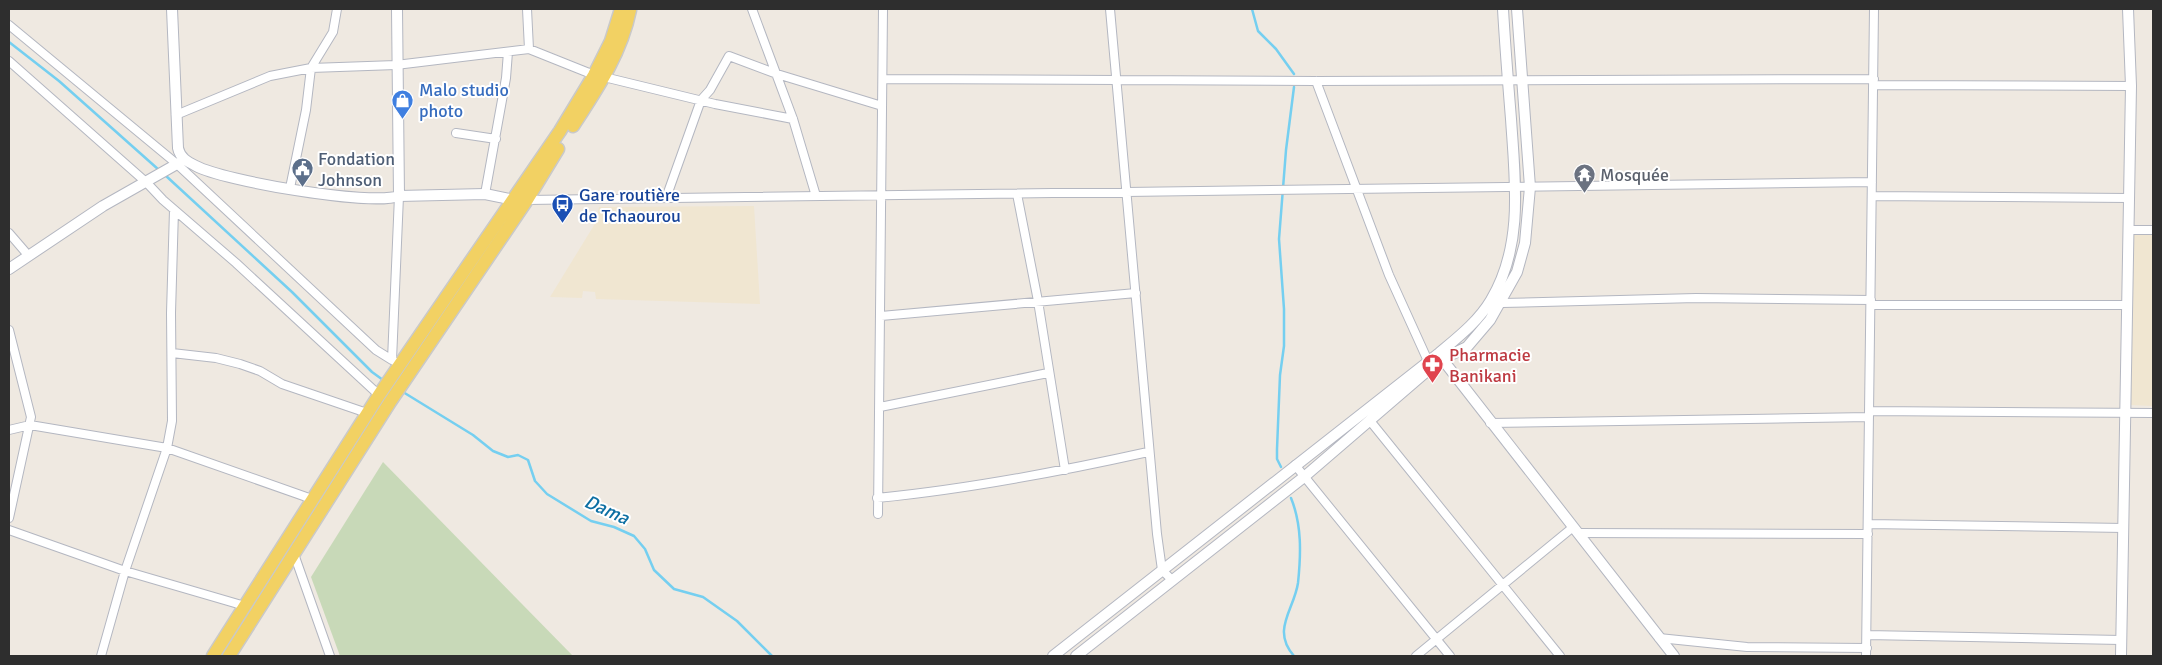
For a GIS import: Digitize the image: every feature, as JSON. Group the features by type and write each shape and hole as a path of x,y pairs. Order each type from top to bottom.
{"main road":[{"path":"228,656 396,393 399,368 599,76 621,9"},
{"path":"213,656 382,391 527,200 625,32 630,9"}],"street":[{"path":"172,9 178,148 177,164"},
{"path":"290,188 306,110 311,68 333,32 337,9"},
{"path":"397,9 399,368"},
{"path":"528,9 529,49"},
{"path":"752,9 778,74 816,196"},
{"path":"878,514 883,9"},
{"path":"1110,9 1136,293 1148,452 1162,570 1171,580"},
{"path":"1076,656 1371,422 1477,319 1490,301 1501,281 1514,234 1516,187 1503,9"},
{"path":"1053,656 1428,361 1467,347 1480,334 1502,303 1517,272 1525,243 1530,186 1517,9"},
{"path":"1866,656 1874,9"},
{"path":"2121,656 2131,86 2128,9"},
{"path":"9,25 177,164 376,350 399,368"},
{"path":"176,115 270,76 311,68 396,65 529,49 599,76 793,119"},
{"path":"484,194 496,139 506,78 508,52"},
{"path":"666,198 701,100 710,90 729,56 778,74 882,106"},
{"path":"9,61 147,183 174,210 382,391"},
{"path":"883,79 1316,81 1522,79 2131,86"},
{"path":"1316,81 1389,276 1428,361"},
{"path":"456,133 496,139"},
{"path":"9,270 28,255 104,206 147,183 177,164 290,188 348,198 382,199 399,196 484,194 513,200 527,200 1872,182"},
{"path":"1017,194 1038,301 1065,470"},
{"path":"1872,196 2129,198"},
{"path":"101,656 125,571 167,448 172,421 174,210"},
{"path":"2129,230 2153,230"},
{"path":"9,233 28,255"},
{"path":"881,316 1136,293"},
{"path":"1502,303 1696,298 1871,303 2127,305"},
{"path":"9,330 30,409 30,425 9,518"},
{"path":"172,353 216,358 240,364 260,371 282,384 367,413"},
{"path":"1439,357 1674,656"},
{"path":"880,407 1048,373"},
{"path":"1490,423 1869,414 2153,413"},
{"path":"1371,422 1560,656"},
{"path":"9,430 30,425 167,448 312,499"},
{"path":"878,498 948,491 1065,470 1148,452"},
{"path":"1295,465 1450,656"},
{"path":"1868,524 2124,528"},
{"path":"9,530 125,571 245,606"},
{"path":"1416,656 1503,585 1576,530 1868,534"},
{"path":"294,554 330,656"},
{"path":"1867,635 2122,640"},
{"path":"1659,638 1747,646 1867,648"}],"shaded area":[{"path":"754,206 760,304 596,299 595,292 583,291 582,298 550,297 596,222 599,207"},
{"path":"2133,234 2153,234 2153,406 2129,405"}],"green space":[{"path":"383,462 573,656 340,656 311,577"}],"waterway":[{"path":"1252,9 1258,31 1276,49 1294,74"},
{"path":"9,42 59,81 159,170"},
{"path":"1281,467 1277,459 1277,449 1280,375 1284,346 1284,309 1279,239 1286,150 1294,87"},
{"path":"165,175 292,292 372,372 383,380"},
{"name":"Dama","path":"403,392 473,435 493,451 508,457 518,455 528,460 535,481 547,494 591,521 614,527 634,536 645,549 654,570 674,589 703,597 737,621 772,656"},
{"path":"1291,498 1299,529 1300,561 1296,593 1286,620 1284,637 1287,647 1294,656"}],"place":[{"name":"Malo studio photo","path":"403,119"},
{"name":"Fondation Johnson","path":"302,188"},
{"name":"Mosquée","path":"1584,194"},
{"name":"Gare routière de Tchaourou","path":"563,224"},
{"name":"Pharmacie Banikani","path":"1433,384"}]}
